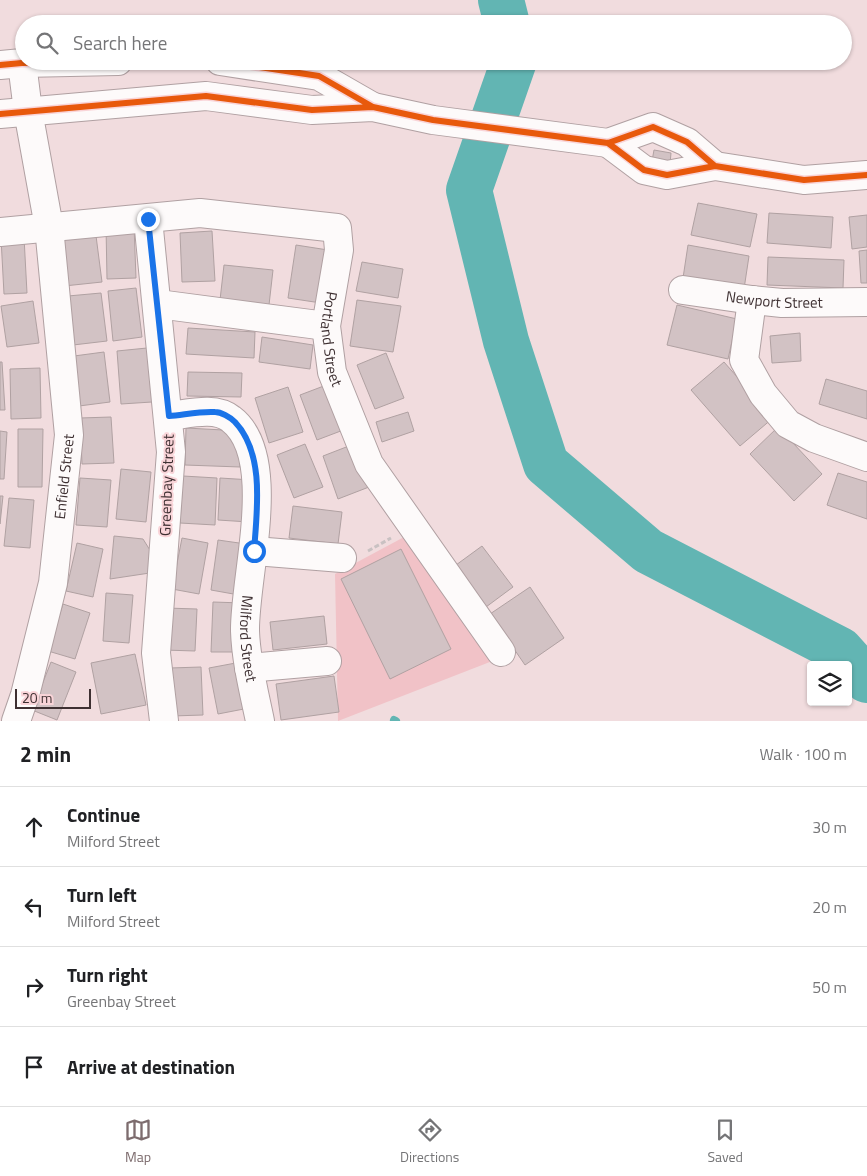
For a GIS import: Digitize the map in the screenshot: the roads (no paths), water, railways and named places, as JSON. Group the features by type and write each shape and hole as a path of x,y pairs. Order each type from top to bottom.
{"street":[{"name":"Enfield Street","path":"11,64 28,111 49,227 69,435 52,583 25,695 16,721"},
{"path":"279,70 319,76 373,107"},
{"path":"0,114 206,96 312,110 373,107 433,120 601,143 644,170 667,175 715,166 804,180 867,175"},
{"path":"601,143 652,127 688,142 715,166"},
{"name":"Portland Street","path":"0,232 200,213 337,228 339,250 326,326 332,372 369,464 501,652"},
{"name":"Greenbay Street","path":"148,219 158,304 171,452 156,653 164,721"},
{"name":"Newport Street","path":"683,290 752,300 782,302 867,302"},
{"path":"752,300 744,360 763,394 788,424 814,438 867,457"},
{"path":"158,304 326,326"},
{"name":"Milford Street","path":"169,416 216,411 231,418 243,431 253,452 257,500 254,551 247,593 245,632 249,668 260,721"},
{"path":"254,551 342,558"},
{"path":"249,668 327,661"}],"waterway":[{"path":"501,0 505,15"},
{"path":"511,70 469,190 506,341 546,464 648,551 840,650 867,680"}]}
